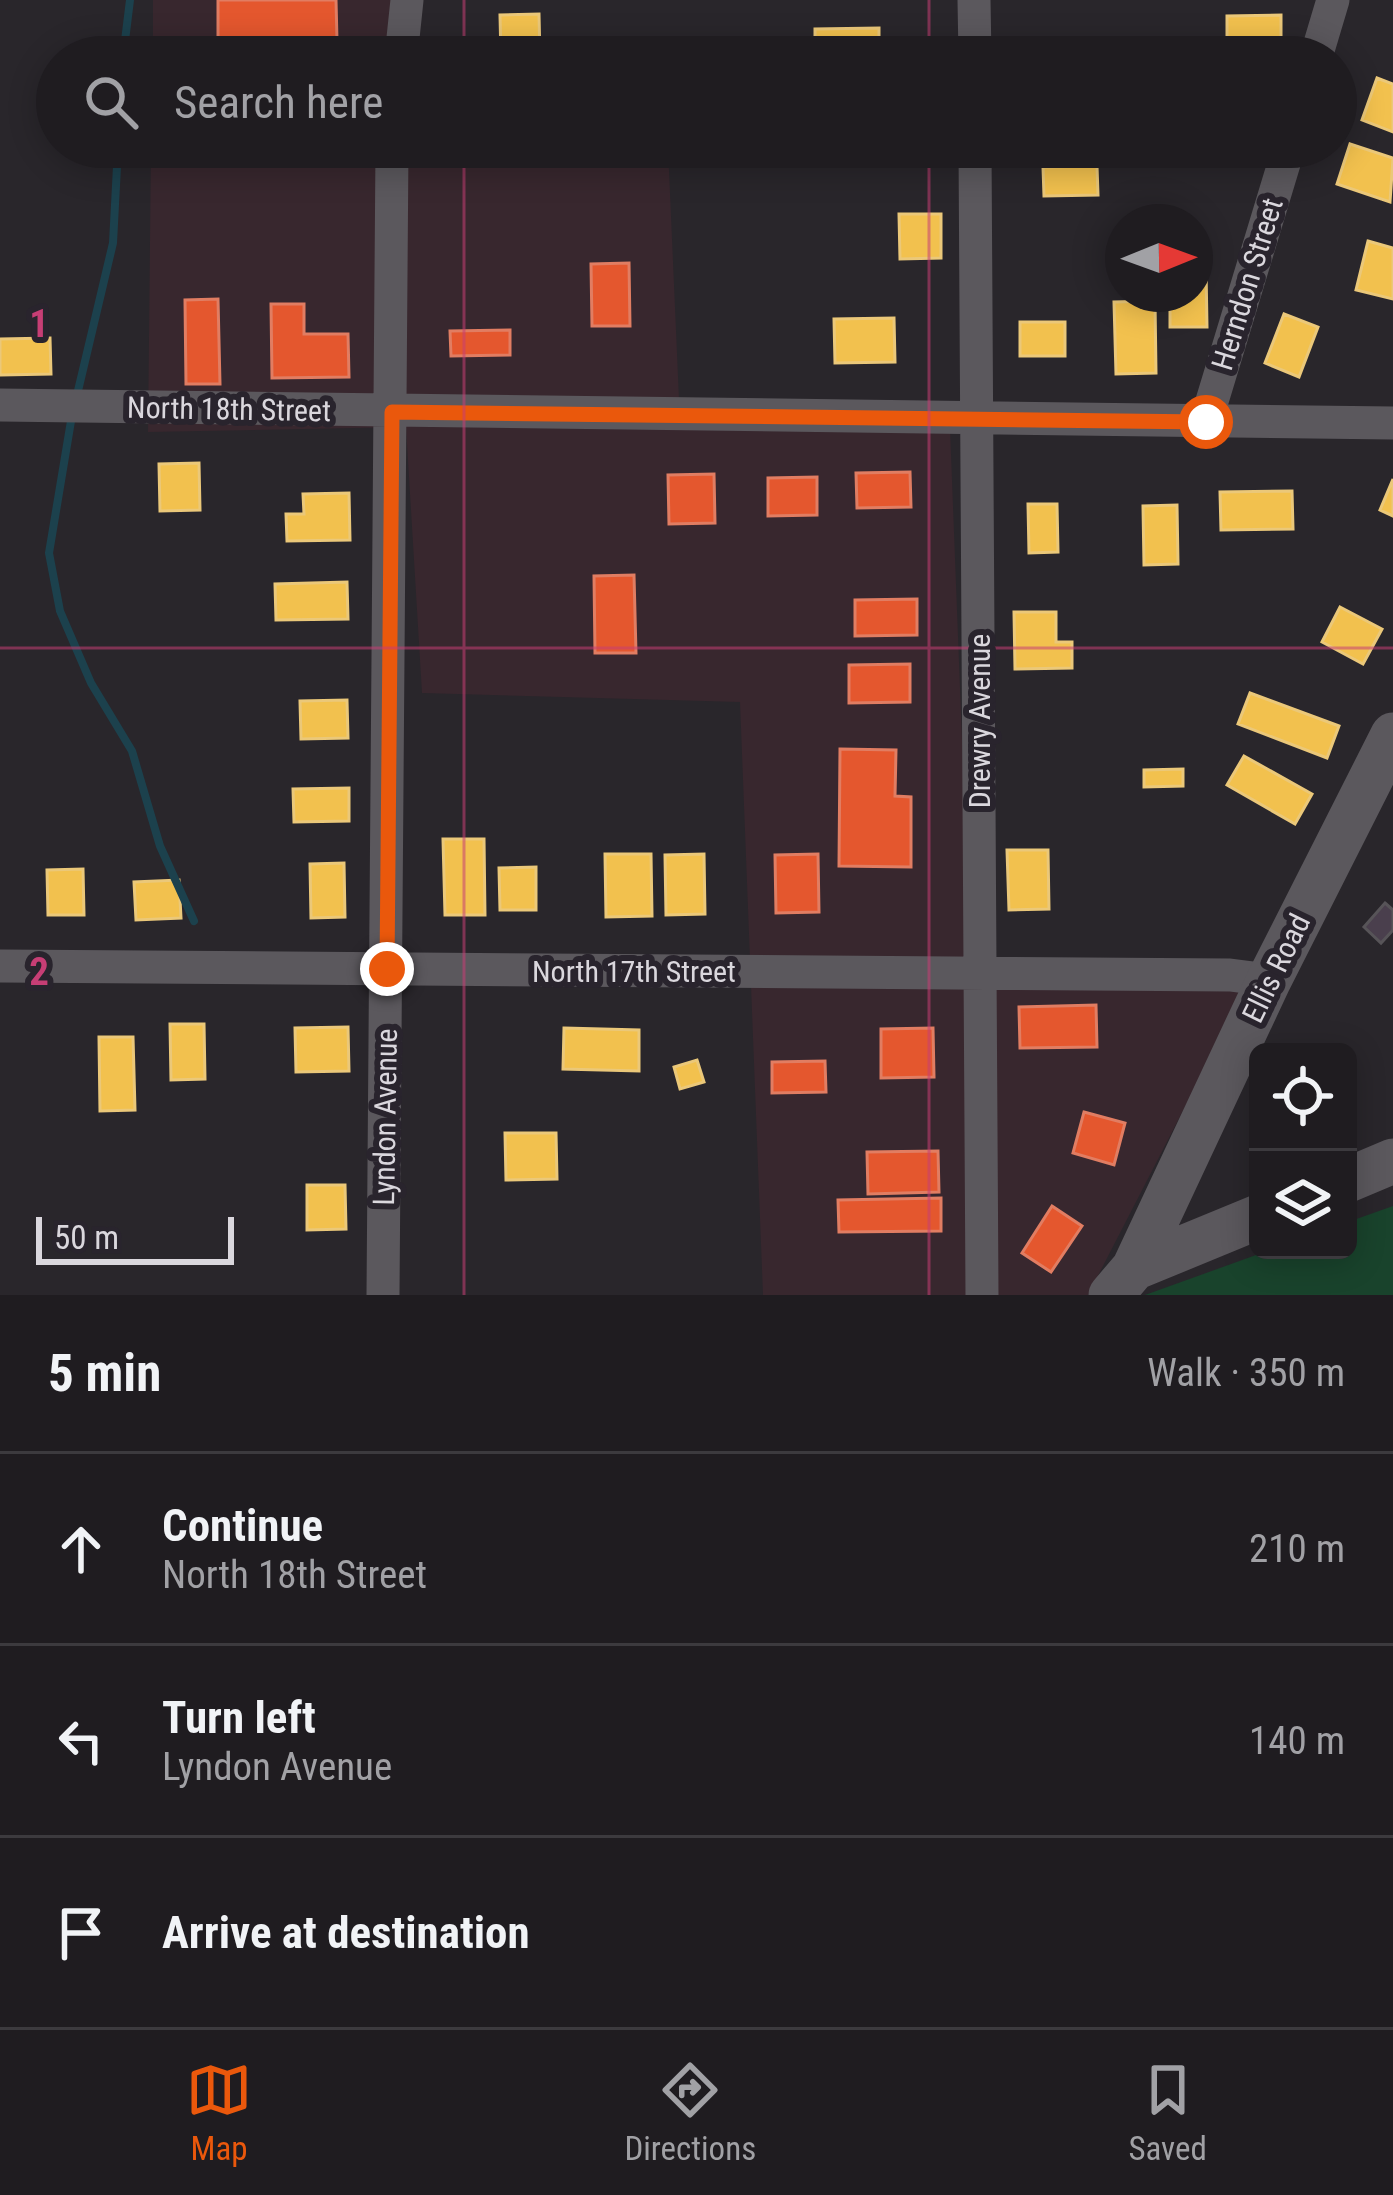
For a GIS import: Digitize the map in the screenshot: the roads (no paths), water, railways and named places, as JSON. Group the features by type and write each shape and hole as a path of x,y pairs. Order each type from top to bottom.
{"street":[{"path":"403,36 407,0"},
{"path":"974,0 975,36"},
{"path":"1322,36 1333,0"},
{"name":"Lyndon Avenue","path":"383,1295 392,168"},
{"name":"Drewry Avenue","path":"975,168 982,1295"},
{"name":"Herndon Street","path":"1206,422 1282,168"},
{"name":"North 18th Street","path":"0,405 1393,423"},
{"name":"Ellis Road","path":"1122,1282 1393,735"},
{"name":"North 17th Street","path":"0,966 1230,974 1269,980"},
{"path":"1357,1176 1393,1161"},
{"path":"1122,1282 1249,1221"}],"waterway":[{"path":"126,36 130,0"},
{"path":"77,395 113,243 117,168"},
{"path":"72,415 49,553 60,611 91,683 132,751 160,846 194,921"}]}
